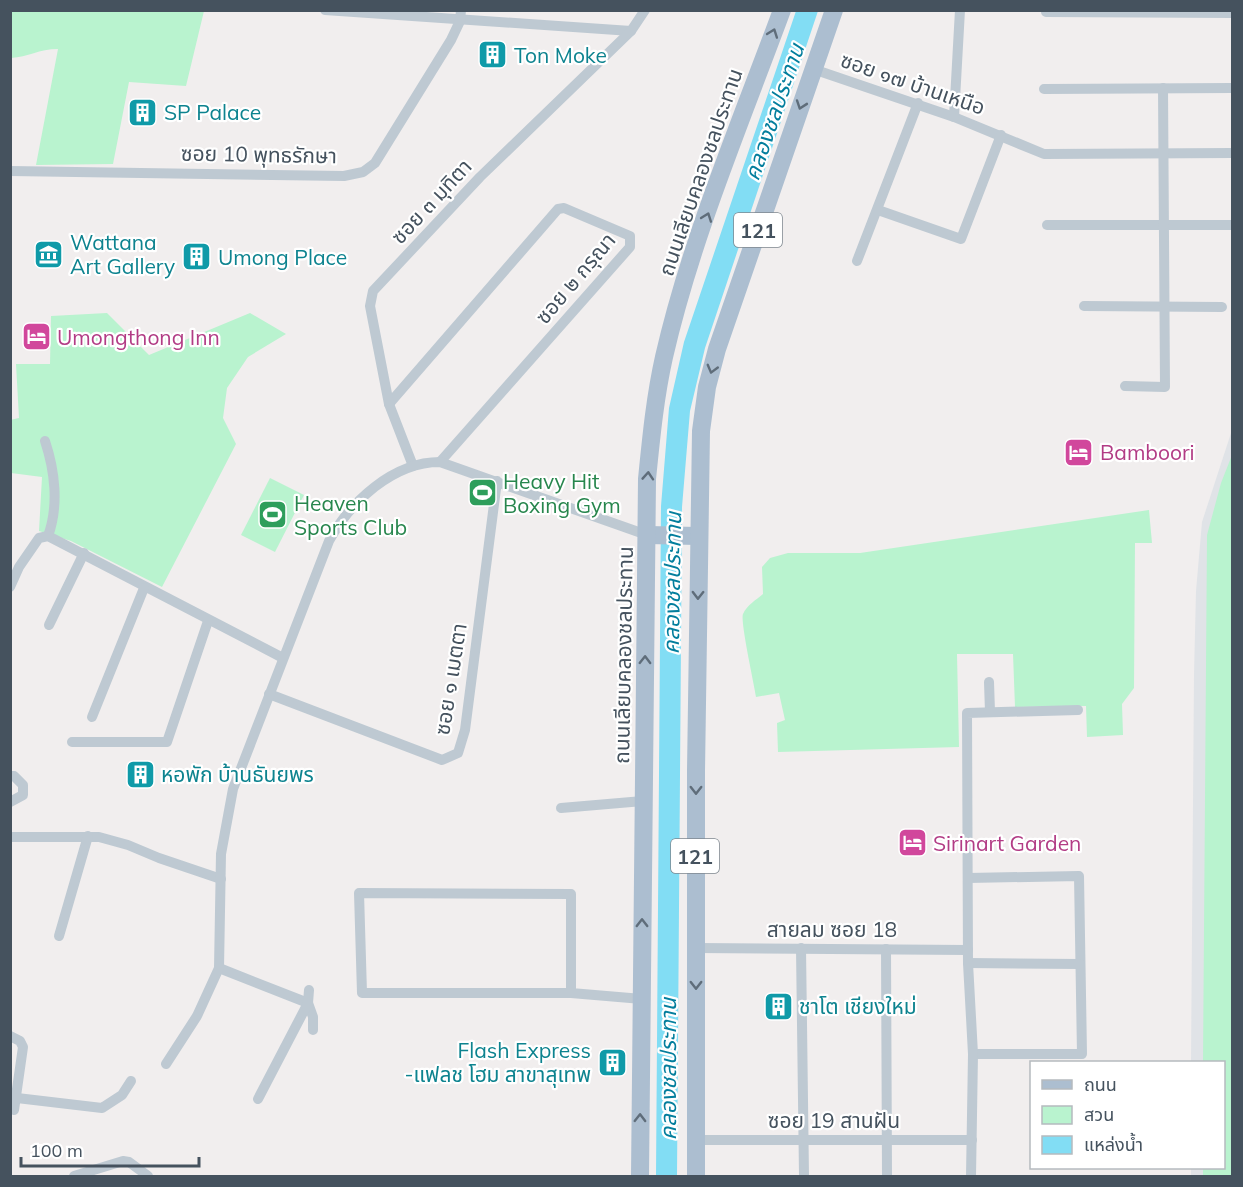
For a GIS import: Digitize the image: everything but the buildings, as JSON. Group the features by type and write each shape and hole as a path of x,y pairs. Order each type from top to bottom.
{"main road":[{"name":"ถนนเลียบคลองชลประทาน","path":"640,1176 643,801 651,535 649,456 663,359 687,272 782,10"},
{"name":"121","path":"696,1176 692,536 701,432 707,387 717,349 834,10"},
{"path":"651,535 692,536"}],"street":[{"path":"325,10 461,16 632,31"},
{"name":"ซอย ๓ มุทิตา","path":"413,466 389,404 370,306 373,291 480,177 632,31 645,10"},
{"path":"954,117 960,10"},
{"path":"1053,12 1233,13"},
{"name":"ซอย 10 พุทธรักษา","path":"10,171 345,176 363,172 375,163 451,40 461,16"},
{"name":"ซอย ๑๗ บ้านเหนือ","path":"813,69 954,117 1044,154 1233,153"},
{"path":"1125,386 1165,387 1163,88"},
{"path":"1044,89 1233,88"},
{"path":"857,261 918,104"},
{"path":"878,210 961,239 1001,135"},
{"name":"ซอย ๒ กรุณา","path":"389,404 558,209 564,208 630,236 630,247 440,462"},
{"path":"1047,225 1233,225"},
{"path":"1084,306 1222,306"},
{"path":"45,441 51,459 55,502 54,520 48,537"},
{"path":"166,1064 197,1016 219,968 225,826 233,789 283,658 338,525 349,511 383,481 413,466 440,462 651,535"},
{"name":"ซอย ๑ เมตตา","path":"269,694 442,760 458,753 465,730 496,481"},
{"path":"10,587 15,566 39,538 48,537 84,553 144,588 283,658"},
{"path":"49,626 84,553"},
{"path":"92,717 144,588"},
{"path":"72,742 167,742 208,621"},
{"path":"989,682 990,712"},
{"path":"971,1176 973,1054 968,963 967,713 1077,710"},
{"path":"10,776 14,776 23,785 23,795 10,802"},
{"path":"561,808 643,801"},
{"path":"10,837 88,836 128,844 159,858 221,879"},
{"path":"59,936 88,836"},
{"path":"968,878 1079,876 1082,1054 973,1054"},
{"path":"572,993 571,894 359,893 362,993 572,993 642,999"},
{"name":"สายลม ซอย 18","path":"696,948 968,950"},
{"path":"801,948 804,1176"},
{"path":"886,949 887,1176"},
{"path":"968,963 1080,964"},
{"path":"219,968 308,1003 313,1017 313,1030"},
{"path":"258,1100 308,1003 309,990"},
{"path":"10,1036 20,1041 23,1047 17,1098 14,1110 10,1109"},
{"path":"17,1098 102,1108 122,1095 131,1082"},
{"name":"ซอย 19 สานฝัน","path":"697,1140 972,1140"},
{"path":"74,1176 123,1161 129,1162 148,1176"}],"shaded area":[{"path":"1232,430 1232,1176 1191,1176 1191,1169 1225,1169 1225,1061 1191,1061 1194,674 1196,591 1202,522"}],"green space":[{"path":"10,11 204,11 186,86 129,82 113,164 36,165 58,49 11,58"},
{"path":"107,313 149,355 250,313 286,334 248,357 227,388 223,418 236,444 162,587 71,541 39,531 42,477 11,473 10,420 19,418 16,364 50,364 51,316"},
{"path":"1232,455 1232,1176 1203,1176 1203,1169 1225,1169 1225,1061 1203,1061 1207,535 1221,483"},
{"name":"Heaven Sports Club","path":"270,478 304,495 275,552 241,535"},
{"path":"1149,510 1152,543 1135,543 1134,688 1122,704 1123,735 1087,737 1086,706 1015,707 1013,654 957,654 959,747 778,752 777,723 785,720 779,693 756,697 743,619 747,608 763,594 762,567 770,558 788,553 860,553"}],"water":[{"name":"คลองชลประทาน","path":"796,11 818,11 705,348 690,411 682,507 677,1176 656,1176 661,506 669,408 684,342"}],"place":[{"name":"Ton Moke","path":"493,55"},
{"name":"SP Palace","path":"143,112"},
{"name":"Wattana Art Gallery","path":"49,254"},
{"name":"Umong Place","path":"197,257"},
{"name":"Umongthong Inn","path":"36,337"},
{"name":"Bamboori","path":"1079,452"},
{"name":"Heavy Hit Boxing Gym","path":"482,493"},
{"name":"Heaven Sports Club","path":"273,515"},
{"name":"หอพัก บ้านธันยพร","path":"140,774"},
{"name":"Sirinart Garden","path":"912,843"},
{"name":"ชาโต เชียงใหม่","path":"778,1006"},
{"name":"Flash Express -แฟลช โฮม สาขาสุเทพ","path":"612,1062"}]}
